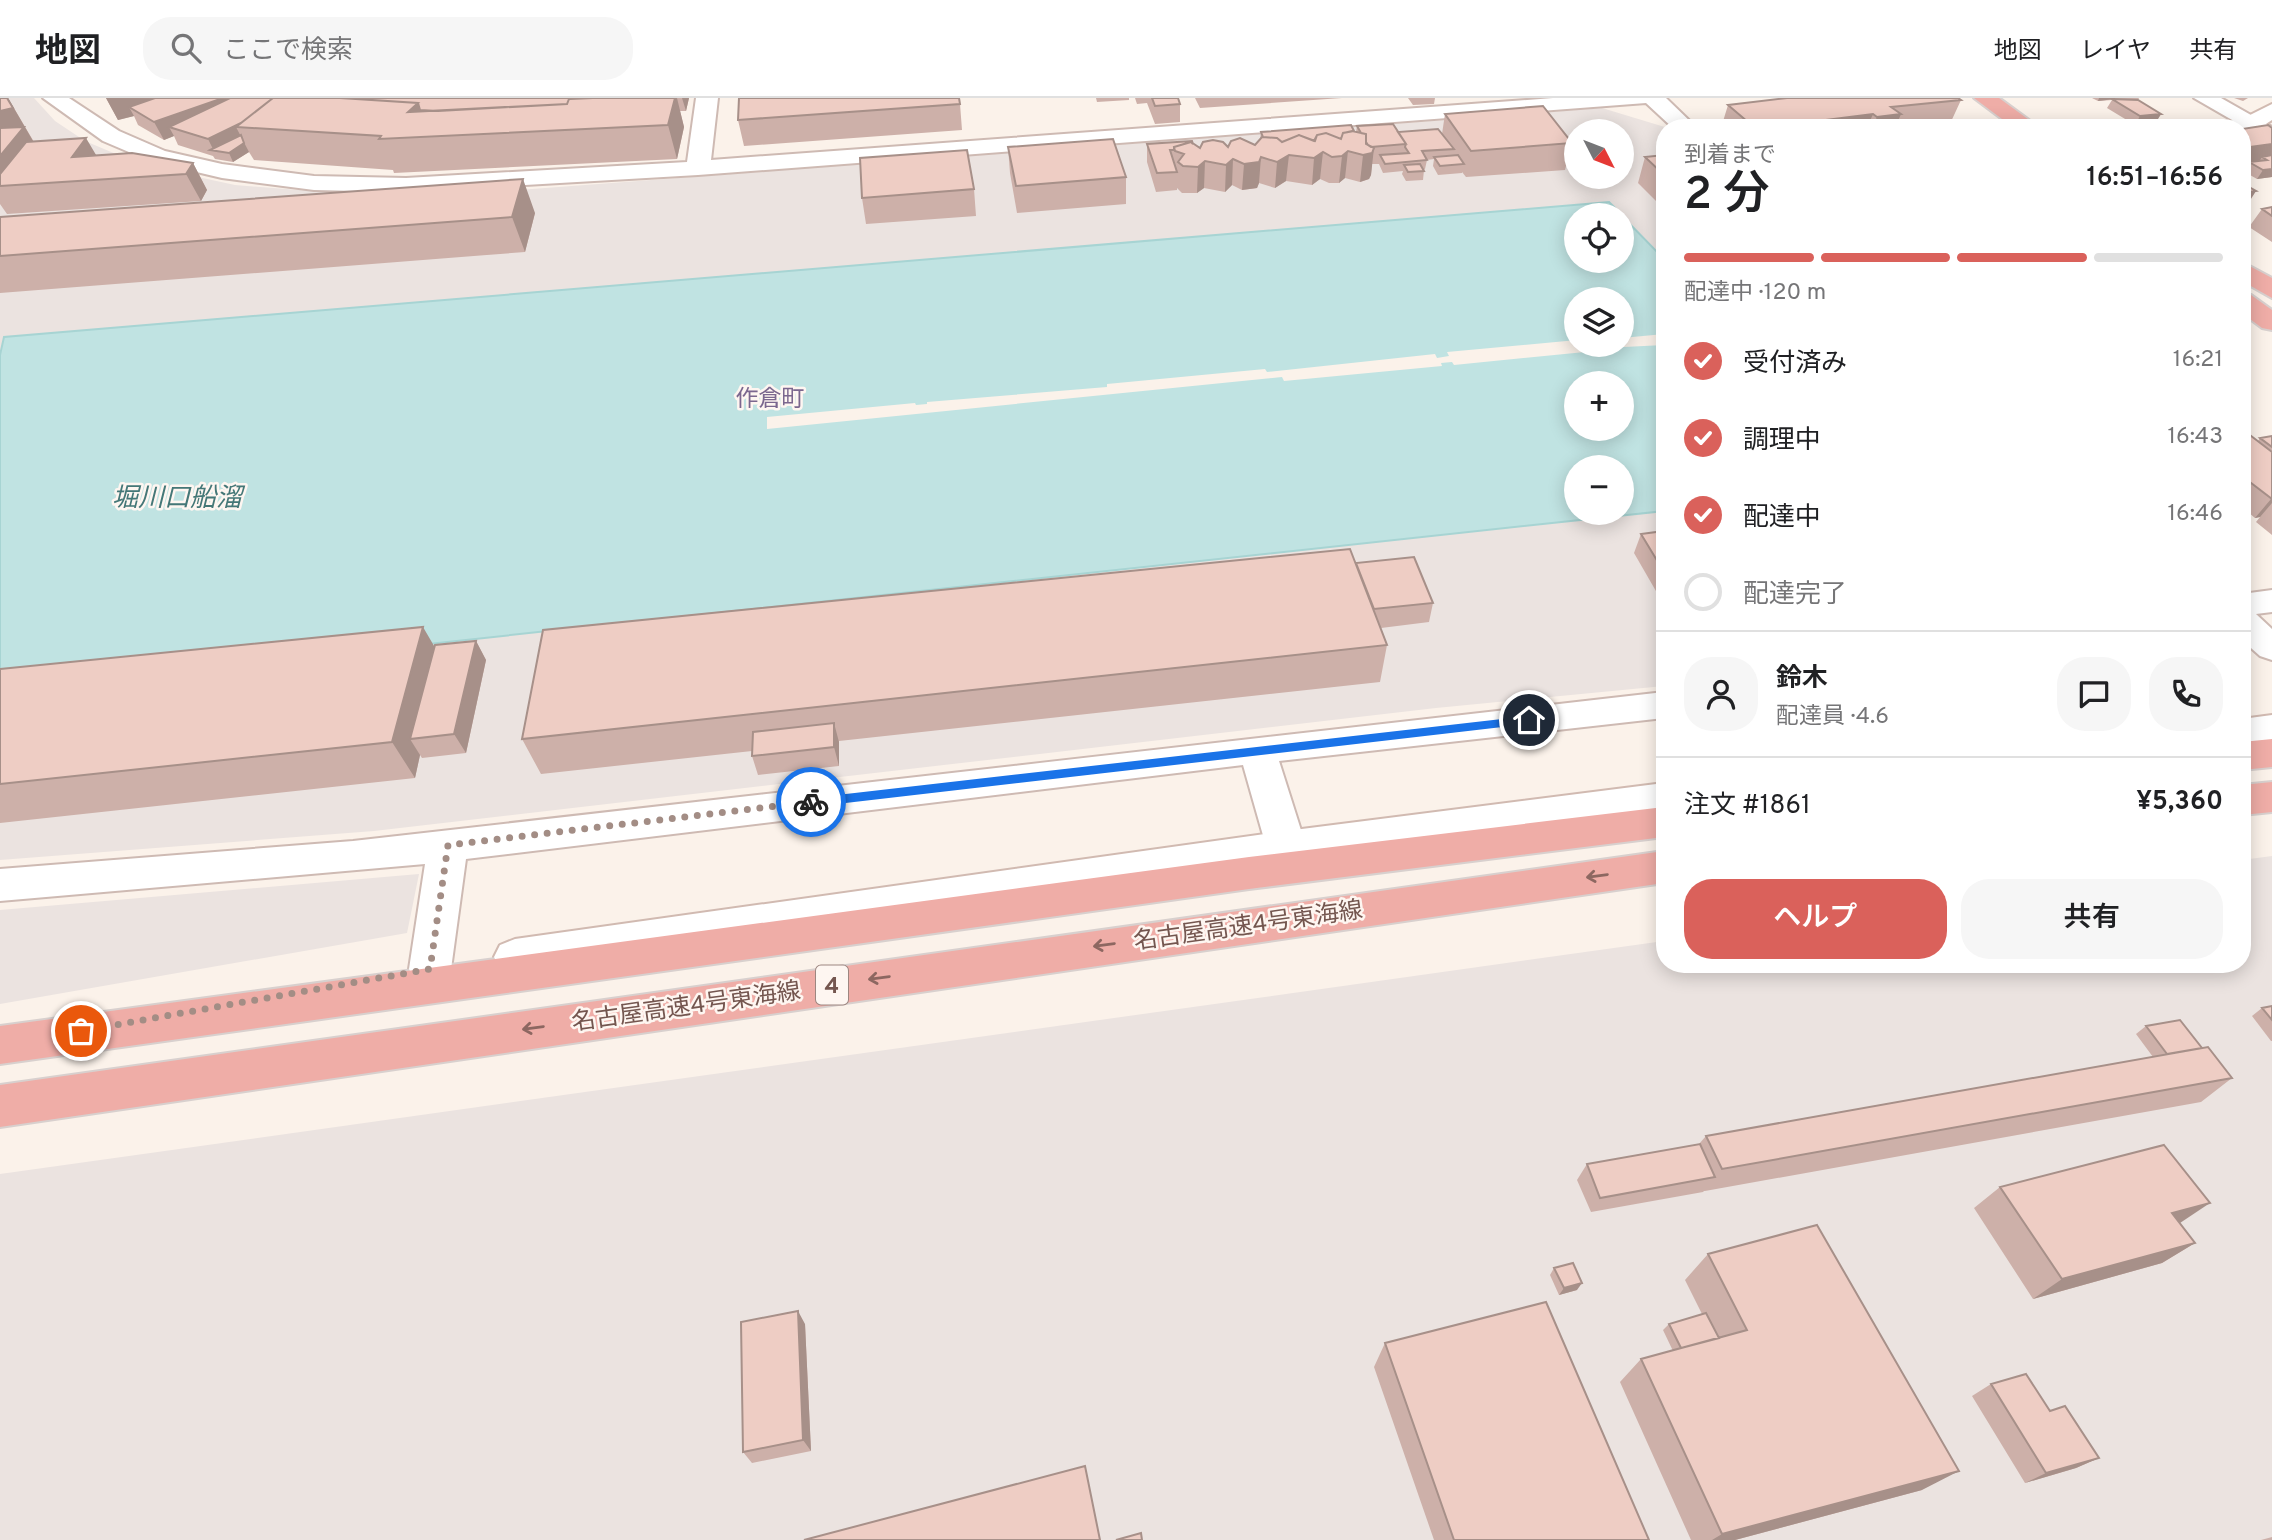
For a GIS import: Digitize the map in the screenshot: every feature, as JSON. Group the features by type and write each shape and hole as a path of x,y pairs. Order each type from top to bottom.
{"highway":[{"path":"1977,110 2003,119"},
{"path":"2251,276 2272,290"},
{"path":"2251,307 2272,322"},
{"path":"2251,755 2272,753"},
{"path":"2251,799 2272,797"},
{"name":"名古屋高速4号東海線","path":"0,1045 1236,875 1656,823"},
{"name":"名古屋高速4号東海線","path":"0,1106 1656,868"}],"street":[{"path":"54,98 55,102 111,136 158,156 222,171 314,183 406,185 698,168 1641,98"},
{"path":"698,168 708,98"},
{"path":"1653,98 1676,119"},
{"path":"2205,98 2241,119"},
{"path":"2251,123 2272,111"},
{"path":"2251,125 2272,136"},
{"path":"2251,604 2272,601"},
{"path":"2251,629 2272,648"},
{"path":"0,885 353,858 1257,750 1656,706"},
{"path":"2251,731 2272,728"},
{"path":"1257,750 1286,846"},
{"path":"0,1045 430,969 1286,846 1656,798"},
{"path":"430,969 448,845"}],"shaded area":[{"path":"0,98 34,98 55,121 85,141 142,165 235,185 351,194 471,193 532,189 1602,108 1656,124 1656,251 1634,228 1634,203 1564,203 1564,206 3,338 0,355"},
{"path":"1656,512 1656,687 1436,708 374,831 0,860 0,690 1564,522 1564,525 1634,525 1634,514"},
{"path":"2272,856 2272,1540 0,1540 0,1174 1656,942 1656,973 2251,973 2251,859"},
{"path":"419,874 407,933 0,1004 0,910"}],"water":[{"name":"堀川口船溜","path":"1564,206 1564,273 1634,273 1634,228 1656,251 1656,512 1634,514 1634,455 1564,455 1564,522 0,690 0,355 4,337"}],"pier":[{"path":"1656,335 1656,345 1634,346 1634,337"},
{"path":"1564,341 1564,354 1454,365 1452,362 1441,363 1442,366 1284,381 1282,377 767,429 767,417 1107,387 1107,384 1265,369 1267,372 1435,354 1437,358 1449,356 1447,352"}],"building":[{"path":"0,98 7,98 13,108 0,111"},
{"path":"155,98 223,98 154,122 129,107"},
{"path":"230,98 273,98 241,123 208,139 169,127"},
{"path":"273,98 340,98 418,103 408,112 567,104 569,99 675,98 668,125 379,139 381,136 236,127"},
{"path":"593,98 569,99 567,104 438,111 420,110 418,103 357,99"},
{"path":"739,98 959,98 960,104 738,120"},
{"path":"1152,98 1178,98 1180,104 1155,106"},
{"path":"1787,98 1961,100 1891,107 1901,114 1834,119 1744,119 1728,105"},
{"path":"2112,99 2138,100 2161,114 2140,116"},
{"path":"1543,106 1564,133 1564,144 1471,151 1445,114"},
{"path":"1393,124 1406,144 1371,147 1366,142 1366,134 1361,133 1357,126"},
{"path":"1351,125 1354,131 1343,133 1341,139 1326,133 1317,135 1315,141 1299,135 1282,142 1277,138 1263,137 1261,132"},
{"path":"2268,125 2272,128 2272,144 2251,147 2251,128"},
{"path":"24,127 0,156 0,128"},
{"path":"1438,129 1454,149 1422,151 1427,160 1385,164 1380,155 1409,153 1398,132"},
{"path":"1352,131 1366,134 1366,144 1374,148 1372,153 1363,155 1348,151 1342,156 1332,157 1323,152 1314,158 1289,155 1277,162 1261,157 1259,162 1244,164 1233,159 1226,165 1205,161 1198,167 1183,166 1178,162 1184,154 1175,151 1174,147 1191,142 1200,148 1203,142 1213,140 1223,142 1228,147 1231,141 1240,138 1255,145 1262,137 1277,138 1282,142 1299,135 1314,141 1317,135 1326,133 1341,139 1343,133"},
{"path":"241,135 244,143 229,153 210,150"},
{"path":"86,138 72,157 132,153 193,163 186,174 0,186 0,174 26,142"},
{"path":"1113,139 1126,177 1016,186 1008,147"},
{"path":"1192,141 1193,144 1191,142 1170,150 1177,172 1157,173 1147,144"},
{"path":"967,150 974,189 862,198 860,158"},
{"path":"1458,155 1464,164 1440,166 1434,157"},
{"path":"2272,155 2272,169 2263,170 2251,163 2267,160 2262,157"},
{"path":"1656,156 1656,167 1645,157"},
{"path":"1420,164 1424,171 1408,172 1404,165"},
{"path":"523,179 512,217 0,256 0,217"},
{"path":"2272,207 2272,216 2262,209"},
{"path":"2251,436 2272,452 2272,499 2251,483"},
{"path":"2272,436 2272,447 2260,438"},
{"path":"1656,532 1656,559 1641,534"},
{"path":"1350,549 1387,645 522,739 543,630"},
{"path":"1414,557 1433,603 1374,609 1356,563"},
{"path":"423,627 392,742 0,784 0,669"},
{"path":"476,641 454,734 410,739 435,645"},
{"path":"834,723 834,747 752,756 753,732"},
{"path":"2272,1006 2272,1020 2262,1008"},
{"path":"2180,1020 2202,1048 2167,1054 2146,1026"},
{"path":"2208,1047 2232,1078 1722,1169 1706,1136"},
{"path":"1700,1144 1715,1177 1600,1198 1587,1164"},
{"path":"2164,1145 2210,1203 2172,1213 2195,1243 2062,1279 2000,1187"},
{"path":"1817,1225 1959,1471 1722,1534 1641,1359 1747,1330 1708,1254"},
{"path":"1573,1263 1582,1283 1564,1288 1554,1268"},
{"path":"1546,1302 1649,1540 1454,1540 1385,1343"},
{"path":"798,1311 803,1440 743,1452 741,1322"},
{"path":"1706,1313 1719,1338 1681,1348 1669,1324"},
{"path":"2026,1374 2050,1411 2065,1406 2099,1458 2046,1473 1991,1384"},
{"path":"1085,1466 1100,1540 804,1540"},
{"path":"1141,1533 1142,1540 1116,1540"}],"way so far":[{"path":"81,1031 430,969 448,845 811,802"}],"district":[{"name":"作倉町","path":"770,398"}],"route":[{"path":"811,802 1529,720"}]}
